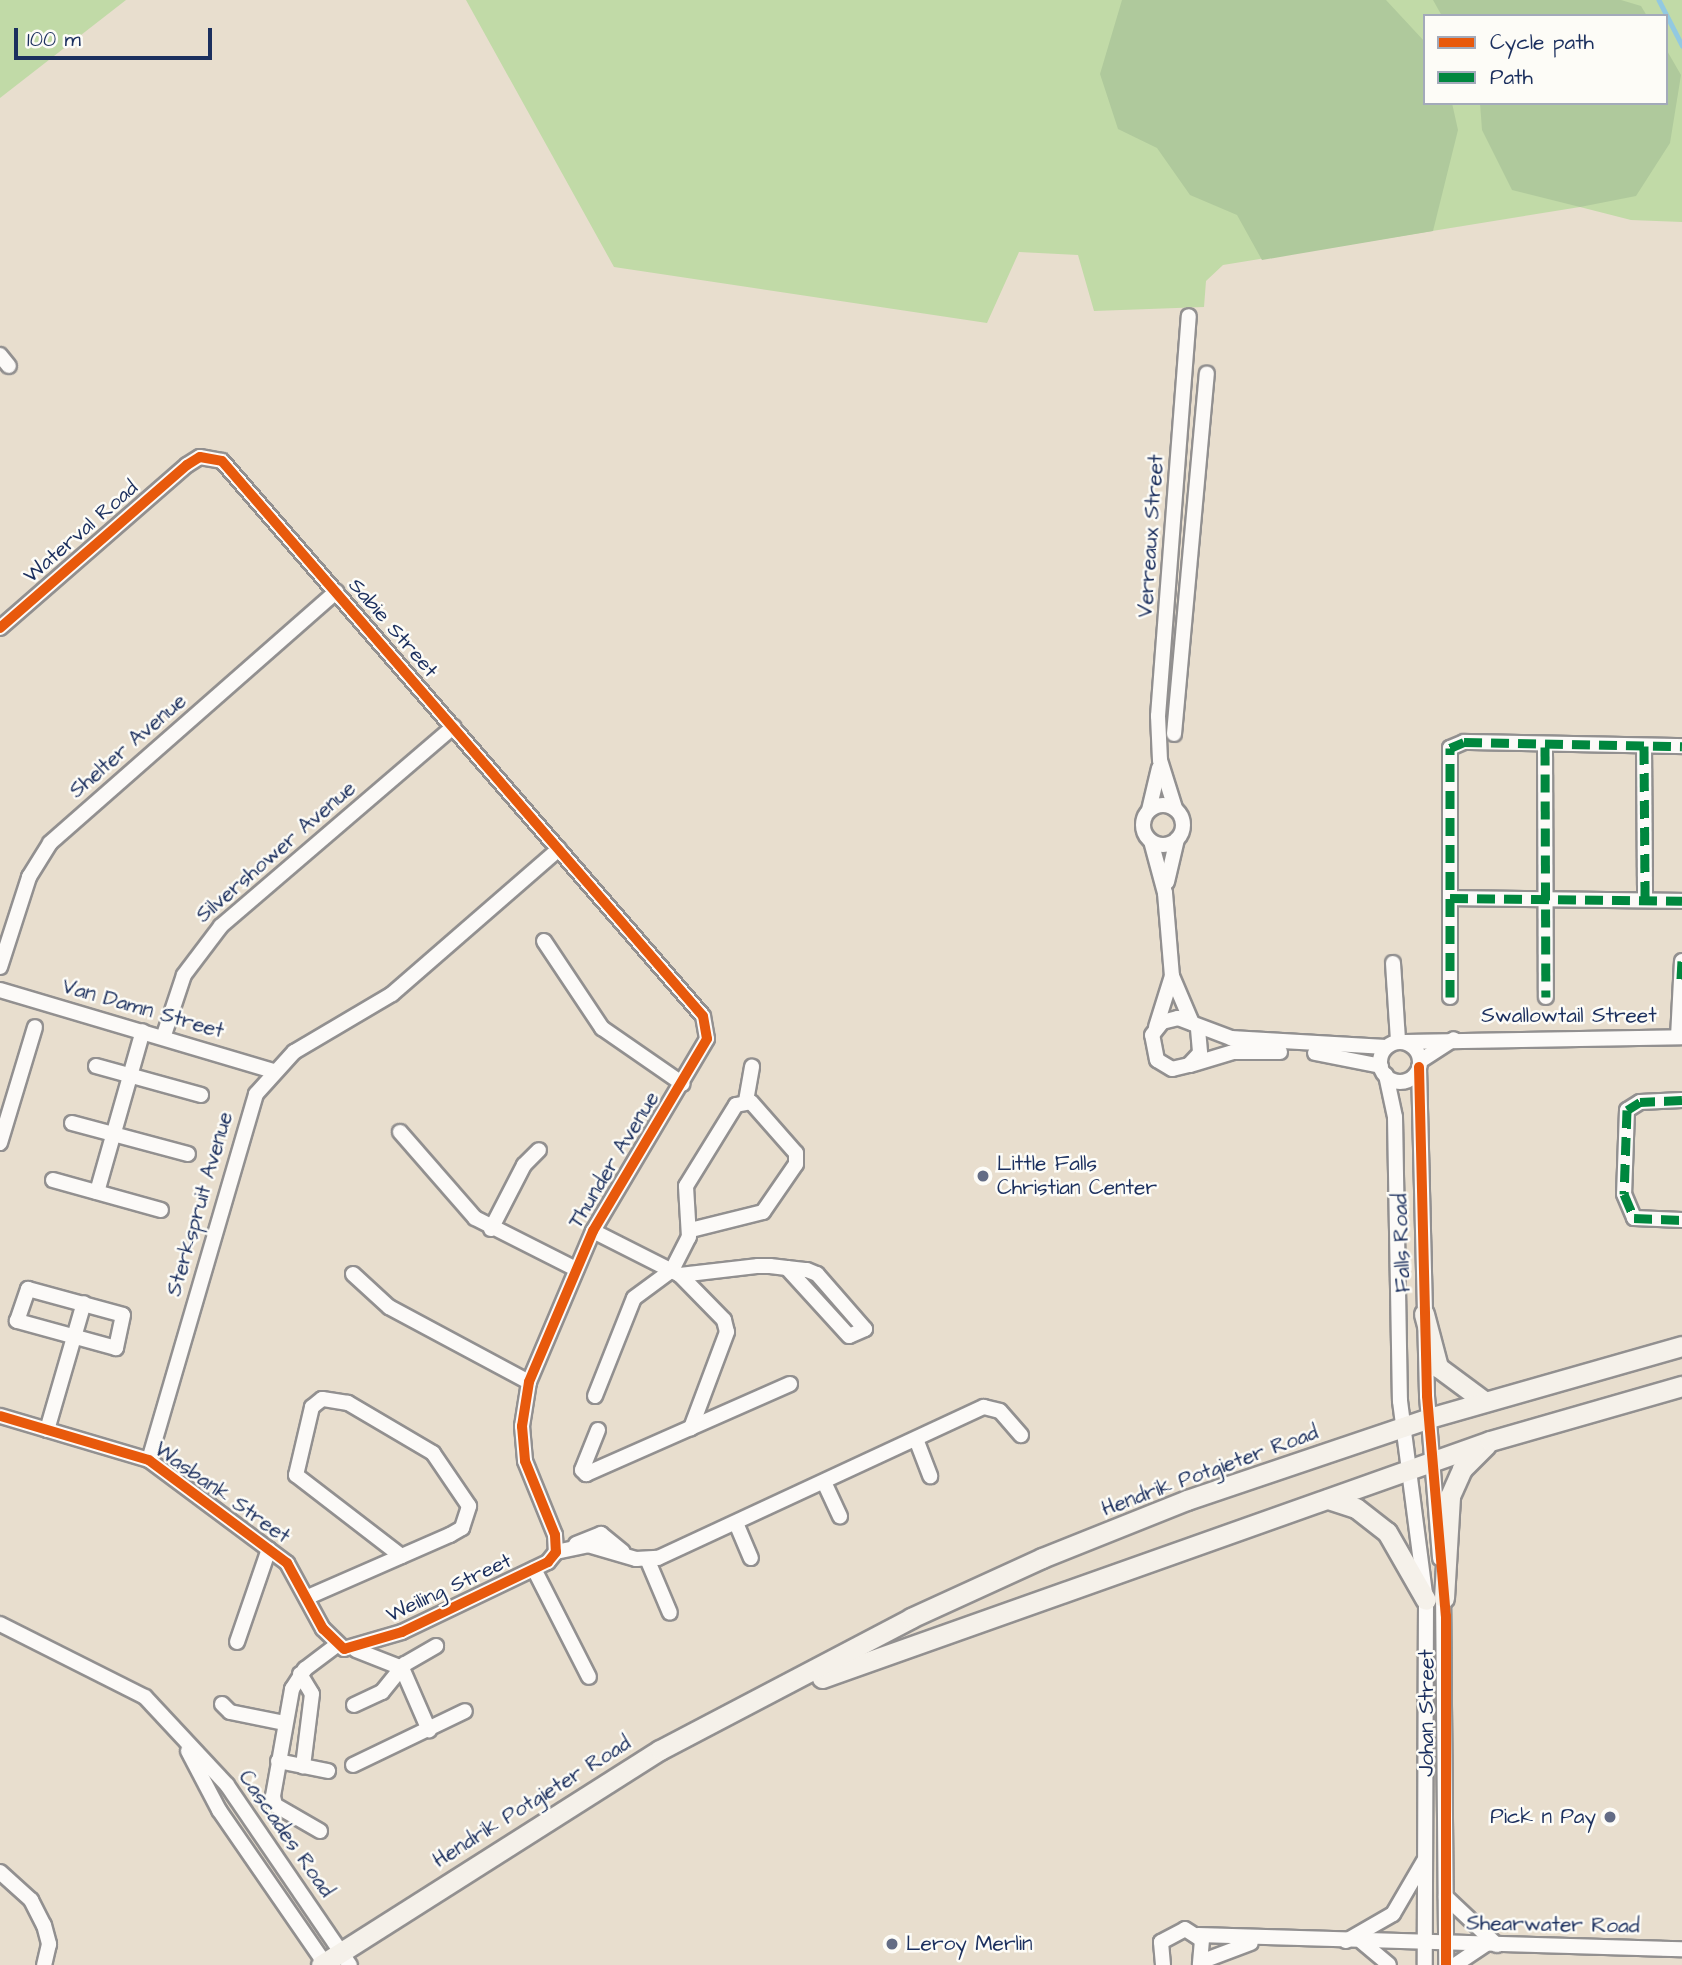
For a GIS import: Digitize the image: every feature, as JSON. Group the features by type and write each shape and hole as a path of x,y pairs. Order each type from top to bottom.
{"main road":[{"path":"1424,1314 1438,1367 1485,1401"},
{"name":"Hendrik Potgieter Road","path":"332,1962 660,1750 775,1694 911,1618 1042,1558 1187,1500 1429,1418 1682,1346"},
{"name":"Hendrik Potgieter Road","path":"775,1694 1490,1441 1682,1386"},
{"path":"1435,1599 1450,1496 1462,1469 1490,1441"},
{"path":"1328,1499 1356,1508 1387,1532 1435,1599"}],"street":[{"name":"Verreaux Street","path":"1149,810 1160,760 1189,316"},
{"path":"1174,734 1207,374"},
{"name":"Sabie Street","path":"187,465 200,457 222,461 559,849"},
{"name":"Waterval Road","path":"0,628 187,465"},
{"name":"Shelter Avenue","path":"0,967 29,877 50,843 336,592"},
{"name":"Silvershower Avenue","path":"164,1035 184,975 221,926 453,727"},
{"path":"1450,997 1450,748 1464,742 1545,747 1682,746"},
{"path":"1643,746 1645,900"},
{"path":"1545,747 1546,997"},
{"name":"Verreaux Street","path":"1160,760 1175,808"},
{"path":"1166,893 1183,823 1175,808 1149,810 1144,829 1151,841 1166,893 1172,976 1195,1026 1200,1053 1189,1065"},
{"path":"1151,841 1177,839"},
{"path":"273,1071 392,994 559,849"},
{"name":"Thunder Avenue","path":"556,1552 555,1535 525,1461 522,1426 529,1382 593,1231 708,1038 703,1016 559,849"},
{"path":"1450,898 1682,901"},
{"path":"544,941 602,1028 683,1084"},
{"path":"1680,1037 1682,961"},
{"path":"1172,976 1151,1044 1157,1060 1172,1069 1233,1052 1270,1051 1348,1055 1383,1071 1396,1044 1393,963"},
{"name":"Van Damn Street","path":"0,990 164,1035 273,1071"},
{"path":"1156,1027 1170,1019 1195,1026"},
{"name":"Swallowtail Street","path":"1195,1026 1270,1042 1396,1044 1455,1038 1680,1037"},
{"path":"0,1143 34,1027"},
{"path":"97,1192 143,1031"},
{"name":"Swallowtail Street","path":"1383,1071 1406,1081 1420,1064 1455,1038"},
{"path":"1396,1044 1420,1064"},
{"name":"Falls Road","path":"1420,1064 1420,1188 1430,1462"},
{"path":"96,1066 201,1095"},
{"path":"746,1101 752,1067"},
{"name":"Sterkspruit Avenue","path":"149,1461 240,1136 273,1071"},
{"name":"Falls Road","path":"1383,1071 1395,1117 1402,1427 1408,1470"},
{"path":"1682,1100 1640,1102 1627,1110 1624,1194 1634,1218 1682,1220"},
{"path":"691,1230 763,1212 796,1164 796,1153 746,1101"},
{"path":"676,1272 691,1230 686,1186 736,1105 746,1101"},
{"path":"72,1123 188,1154"},
{"path":"400,1132 457,1201 491,1228 576,1269"},
{"path":"491,1228 524,1165 539,1150"},
{"path":"53,1180 161,1210"},
{"path":"1395,1189 1420,1188"},
{"path":"593,1231 676,1272 724,1320 727,1332 691,1429"},
{"path":"595,1396 635,1298 676,1272 787,1268 826,1279 865,1329 849,1336 787,1268"},
{"path":"353,1274 389,1307 529,1382"},
{"path":"28,1289 84,1303 123,1315 118,1345 74,1338 17,1321 22,1293 28,1289"},
{"path":"47,1430 84,1303"},
{"path":"598,1430 582,1470 586,1474 790,1384"},
{"path":"308,1597 401,1556 462,1528 467,1497 433,1453 348,1404 322,1399 312,1407 296,1475 401,1556"},
{"path":"670,1614 648,1561 989,1407 1021,1435"},
{"name":"Wasbank Street","path":"0,1416 149,1461 269,1549 299,1577 337,1645"},
{"path":"916,1439 930,1476"},
{"name":"Johan Street","path":"1430,1462 1446,1897 1446,1965"},
{"name":"Johan Street","path":"1408,1470 1435,1599 1425,1965"},
{"path":"824,1482 840,1517"},
{"path":"736,1523 751,1558"},
{"name":"Weiling Street","path":"356,1650 534,1569 556,1552 574,1546 648,1561"},
{"path":"237,1642 269,1549"},
{"path":"534,1569 589,1677"},
{"name":"Cascades Road","path":"0,1624 145,1697 227,1785 332,1962"},
{"path":"320,1831 273,1802 284,1723 300,1674 337,1645 402,1668 429,1730"},
{"path":"354,1705 386,1688 402,1668 436,1646"},
{"path":"300,1674 312,1694 303,1766"},
{"path":"222,1704 230,1712 284,1723"},
{"path":"354,1765 465,1711"},
{"name":"Cascades Road","path":"179,1734 219,1810 332,1962"},
{"path":"278,1760 328,1771"},
{"path":"1345,1942 1393,1914 1426,1858"},
{"path":"0,1872 31,1900 44,1925 46,1961"},
{"path":"1446,1897 1491,1945 1455,1965"},
{"name":"Shearwater Road","path":"1158,1962 1171,1931 1256,1941 1682,1949"},
{"path":"1198,1934 1202,1963"},
{"name":"Shearwater Road","path":"1202,1963 1256,1941"},
{"path":"1362,1942 1389,1965"}],"green space":[{"path":"0,0 126,0 0,98"},
{"path":"466,0 1682,0 1682,222 1631,220 1580,207 1223,265 1206,281 1204,307 1094,311 1078,255 1019,252 987,323 614,267"},
{"path":"1122,0 1386,0 1423,40 1423,105 1452,105 1458,130 1433,231 1262,260 1237,215 1190,195 1157,148 1118,129 1100,74"},
{"path":"1433,0 1621,0 1641,6 1646,14 1441,14"},
{"path":"1668,52 1681,75 1670,143 1636,196 1580,207 1512,190 1482,130 1480,105 1668,105"}],"waterway":[{"path":"1659,0 1666,14"},
{"path":"1668,18 1682,45"}],"marked path":[{"path":"1450,997 1450,748 1464,742 1682,746"},
{"path":"1644,746 1645,900"},
{"path":"1545,747 1546,997"},
{"path":"1450,898 1682,901"},
{"path":"1681,979 1682,961"},
{"path":"1682,1100 1640,1102 1627,1110 1624,1194 1634,1218 1682,1220"}],"cycle path":[{"path":"0,628 187,465 200,457 222,461 703,1016 707,1039 593,1231 529,1382 522,1426 525,1461 555,1535 556,1552 548,1562 402,1632 344,1649 323,1629 287,1563 149,1460 0,1416"},
{"path":"1419,1067 1427,1396 1446,1616 1446,1965"}],"place":[{"name":"Little Falls Christian Center","path":"983,1176"},
{"name":"Pick n Pay","path":"1610,1817"},
{"name":"Leroy Merlin","path":"892,1944"}]}
